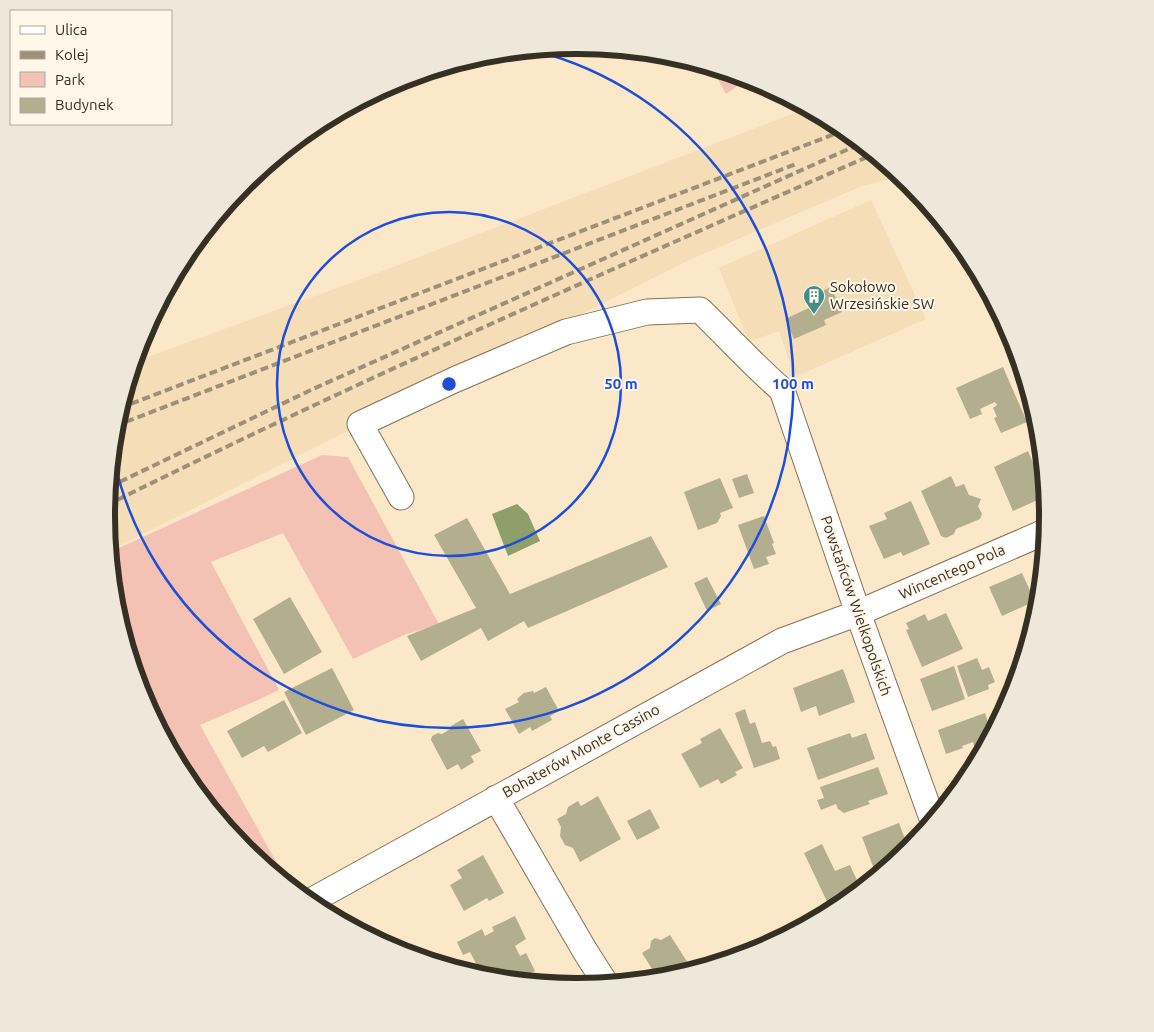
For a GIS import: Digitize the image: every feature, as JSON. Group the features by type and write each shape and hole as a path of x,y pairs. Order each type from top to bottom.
{"street":[{"name":"Powstańców Wielkopolskich","path":"401,497 360,424 454,380 566,332 647,312 700,310 756,367 782,390 858,613 930,814"},
{"name":"Wincentego Pola","path":"858,613 1038,535"},
{"name":"Bohaterów Monte Cassino","path":"317,898 782,641 858,613"},
{"path":"496,798 602,977"}],"shaded area":[{"path":"799,111 858,149 893,178 862,186 689,260 116,547 115,516 119,456 131,396 142,359 364,278"},
{"path":"871,200 926,319 795,377 779,331 749,342 719,268"},
{"path":"517,504 528,514 540,541 508,556 492,514"}],"green space":[{"path":"716,75 741,84 726,94"},
{"path":"1019,382 1024,402 1018,383"},
{"path":"322,455 348,457 439,624 404,635 353,659 283,533 211,562 279,690 200,725 282,872 250,843 210,797 193,773 162,720 139,665 131,636 124,606 116,549"}],"building":[{"name":"Sokołowo Wrzesińskie SW","path":"831,287 842,312 824,320 826,325 794,339 785,319 809,308 805,299"},
{"path":"1003,367 1027,422 1001,433 994,418 997,417 993,408 997,405 995,402 980,409 982,414 970,419 956,388"},
{"path":"1028,451 1036,471 1037,480 1035,481 1038,488 1038,500 1013,511 994,467"},
{"path":"747,474 754,493 739,498 732,479"},
{"path":"951,476 956,487 964,484 969,495 981,499 978,506 982,514 980,519 956,529 954,534 946,538 941,536 921,491"},
{"path":"720,478 733,508 720,513 721,516 717,523 698,530 684,492"},
{"path":"911,501 930,544 903,556 901,552 884,559 869,526 887,519 884,513"},
{"path":"764,516 776,554 766,557 769,564 754,569 738,525"},
{"path":"467,518 510,594 651,536 668,567 528,628 524,621 488,641 481,628 421,661 407,636 476,608 434,535"},
{"path":"1022,573 1032,594 1030,603 1002,616 989,587"},
{"path":"707,577 721,604 707,611 694,583"},
{"path":"290,597 322,652 284,674 253,619"},
{"path":"946,613 963,649 922,667 906,630 909,629 906,623 925,614 928,621"},
{"path":"977,658 982,670 989,667 995,682 988,685 989,689 968,697 957,666"},
{"path":"954,666 965,699 932,711 920,679"},
{"path":"332,668 354,710 306,735 284,692"},
{"path":"843,669 855,702 819,716 816,706 801,712 793,688"},
{"path":"546,687 559,711 550,716 552,720 532,731 530,727 519,734 505,709 519,702 517,699 524,693 533,691 534,693"},
{"path":"284,700 302,733 268,752 264,746 242,758 227,731"},
{"path":"745,709 750,724 755,722 762,743 770,741 773,747 776,746 780,759 754,768 735,713"},
{"path":"985,713 989,725 975,750 973,742 946,754 938,730"},
{"path":"463,719 481,751 471,756 474,762 461,770 458,764 447,770 431,740 432,736 438,733 442,734"},
{"path":"720,728 743,768 735,772 737,775 721,784 718,779 700,788 681,754 702,743 700,739"},
{"path":"850,733 852,738 866,733 875,759 818,780 807,748"},
{"path":"878,767 888,794 868,801 870,804 844,813 838,809 836,804 821,810 817,800 824,798 820,787"},
{"path":"598,796 621,839 580,862 573,848 565,845 560,836 561,827 557,819 566,814 568,807 578,801 581,806"},
{"path":"650,809 660,828 637,840 627,821"},
{"path":"899,823 906,841 882,864 874,869 862,837"},
{"path":"822,844 835,871 850,865 858,883 828,904 804,853"},
{"path":"483,855 504,893 489,901 487,898 464,911 450,885 462,878 457,870"},
{"path":"515,916 526,939 515,946 520,956 526,953 535,971 527,975 487,969 478,967 470,952 463,955 457,942 482,929 485,936 494,931 492,927"},
{"path":"670,935 688,963 646,973 652,969 642,953 650,948 651,941 655,938 661,940"}],"railway":[{"path":"129,405 836,133"},
{"path":"116,484 313,389 854,146"},
{"path":"116,501 393,369 868,157"},
{"path":"125,422 796,164"}],"place":[{"name":"Sokołowo Wrzesińskie SW","path":"814,315"}]}
